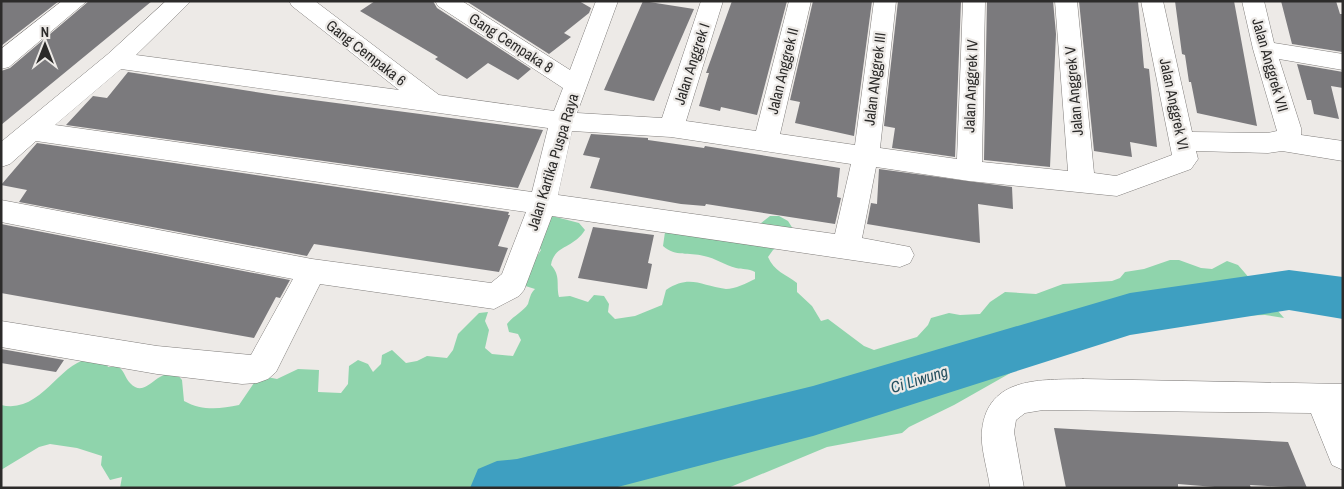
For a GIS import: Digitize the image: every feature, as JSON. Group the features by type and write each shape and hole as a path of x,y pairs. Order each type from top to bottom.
{"street":[{"path":"1,61 76,1"},
{"path":"1,156 116,60 180,1"},
{"name":"Gang Cempaka 6","path":"300,1 433,104"},
{"name":"Gang Cempaka 8","path":"446,1 576,85"},
{"name":"Jalan Anggrek I","path":"671,128 712,1"},
{"name":"Jalan Anggrek II","path":"766,141 800,1"},
{"name":"Jalan ANggrek III","path":"846,247 866,156 885,1"},
{"name":"Jalan Anggrek IV","path":"969,171 974,1"},
{"name":"Jalan Anggrek V","path":"1066,1 1082,181"},
{"name":"Jalan Anggrek VI","path":"1082,181 1121,186 1185,160 1152,1"},
{"name":"Jalan Anggrek VII","path":"1253,1 1286,134"},
{"name":"Jalan Kartika Puspa Raya","path":"312,271 494,296 514,281 542,206 562,121 576,85 600,4"},
{"path":"1264,49 1343,62"},
{"path":"116,60 562,121 671,128 969,171 1082,181"},
{"path":"31,131 542,206 900,255"},
{"path":"1182,141 1268,143 1286,134 1343,151"},
{"path":"1,211 312,271 266,362 257,369 242,370 157,360 1,334"},
{"path":"1007,488 998,432 1002,412 1018,400 1043,395 1331,398 1343,454"}],"green space":[{"path":"552,216 579,223 585,230 575,241 560,250 553,259 551,265 557,277 559,297 570,296 588,302 594,295 604,296 609,304 608,312 615,319 635,316 662,305 666,290 674,285 696,282 717,288 730,289 755,279 755,272 752,271 736,268 708,257 673,252 663,246 665,232 756,227 770,216 779,216 788,221 793,229 788,242 773,250 768,257 773,266 797,283 797,292 812,306 821,321 828,319 864,346 874,350 917,337 928,325 931,318 949,313 960,315 980,314 990,302 1005,292 1036,294 1063,284 1112,281 1120,278 1125,272 1144,269 1170,260 1179,260 1201,268 1212,269 1227,261 1238,265 1284,318 1265,315 1199,317 1164,326 1154,324 1129,329 1114,336 1023,366 954,405 909,427 902,433 827,447 728,488 120,488 122,477 110,480 101,465 102,456 77,448 50,444 39,447 1,470 1,405 17,406 31,401 65,371 77,363 90,359 105,360 108,367 119,367 130,383 139,388 147,386 166,374 176,373 182,380 184,401 204,408 211,408 239,405 256,380 267,377 277,379 298,369 319,370 318,392 341,393 348,384 349,366 358,360 368,364 373,372 381,364 382,355 392,350 406,363 417,361 427,356 447,358 453,350 458,334 479,313 488,312 485,321 489,330 485,348 492,354 513,356 521,340 518,334 509,332 507,324 526,307 535,289 519,284 541,250 536,245 543,220"}],"building":[{"path":"1,1 59,1 1,46"},
{"path":"89,1 152,1 1,125 1,71 10,68"},
{"path":"375,1 433,1 437,8 531,69 518,80 488,63 467,79 435,59 438,57 360,11"},
{"path":"466,1 579,1 591,8 589,13 564,33 571,37 549,54"},
{"path":"643,1 694,9 654,101 604,90"},
{"path":"732,1 787,1 757,115 721,107 720,111 699,106 709,73 706,73"},
{"path":"813,1 872,1 854,136 795,123 800,102 790,100"},
{"path":"898,1 961,1 955,157 892,148 895,128 884,126"},
{"path":"987,1 1053,1 1056,34 1050,167 984,160"},
{"path":"1079,1 1138,1 1144,68 1149,69 1157,147 1130,142 1132,157 1094,151"},
{"path":"1175,1 1234,1 1257,126 1197,113 1191,82 1189,82 1185,55 1182,54"},
{"path":"1281,1 1336,1 1340,14 1343,14 1343,52 1292,44"},
{"path":"1297,64 1343,72 1343,88 1331,86 1339,119 1314,114 1311,100 1307,100"},
{"path":"128,72 275,95 543,130 518,188 66,125 93,96 107,98"},
{"path":"591,134 648,138 648,140 704,148 705,146 840,168 837,197 841,198 835,224 706,204 705,206 681,204 590,188 600,158 583,155"},
{"path":"37,143 509,212 508,215 510,215 498,246 508,248 499,272 314,244 307,256 19,202 27,190 1,185"},
{"path":"879,169 1012,187 1013,209 978,204 980,243 867,224 871,203 877,204"},
{"path":"1,224 290,280 280,298 276,297 254,338 1,293"},
{"path":"593,227 654,235 648,263 652,264 647,289 578,278"},
{"path":"1,349 64,360 56,372 1,363"},
{"path":"1054,428 1288,442 1307,488 1250,485 1251,488 1227,488 1178,484 1178,488 1066,488"}],"waterway":[{"name":"Ci Liwung","path":"497,488 517,486 813,411 1130,314 1289,290 1343,298"}]}
